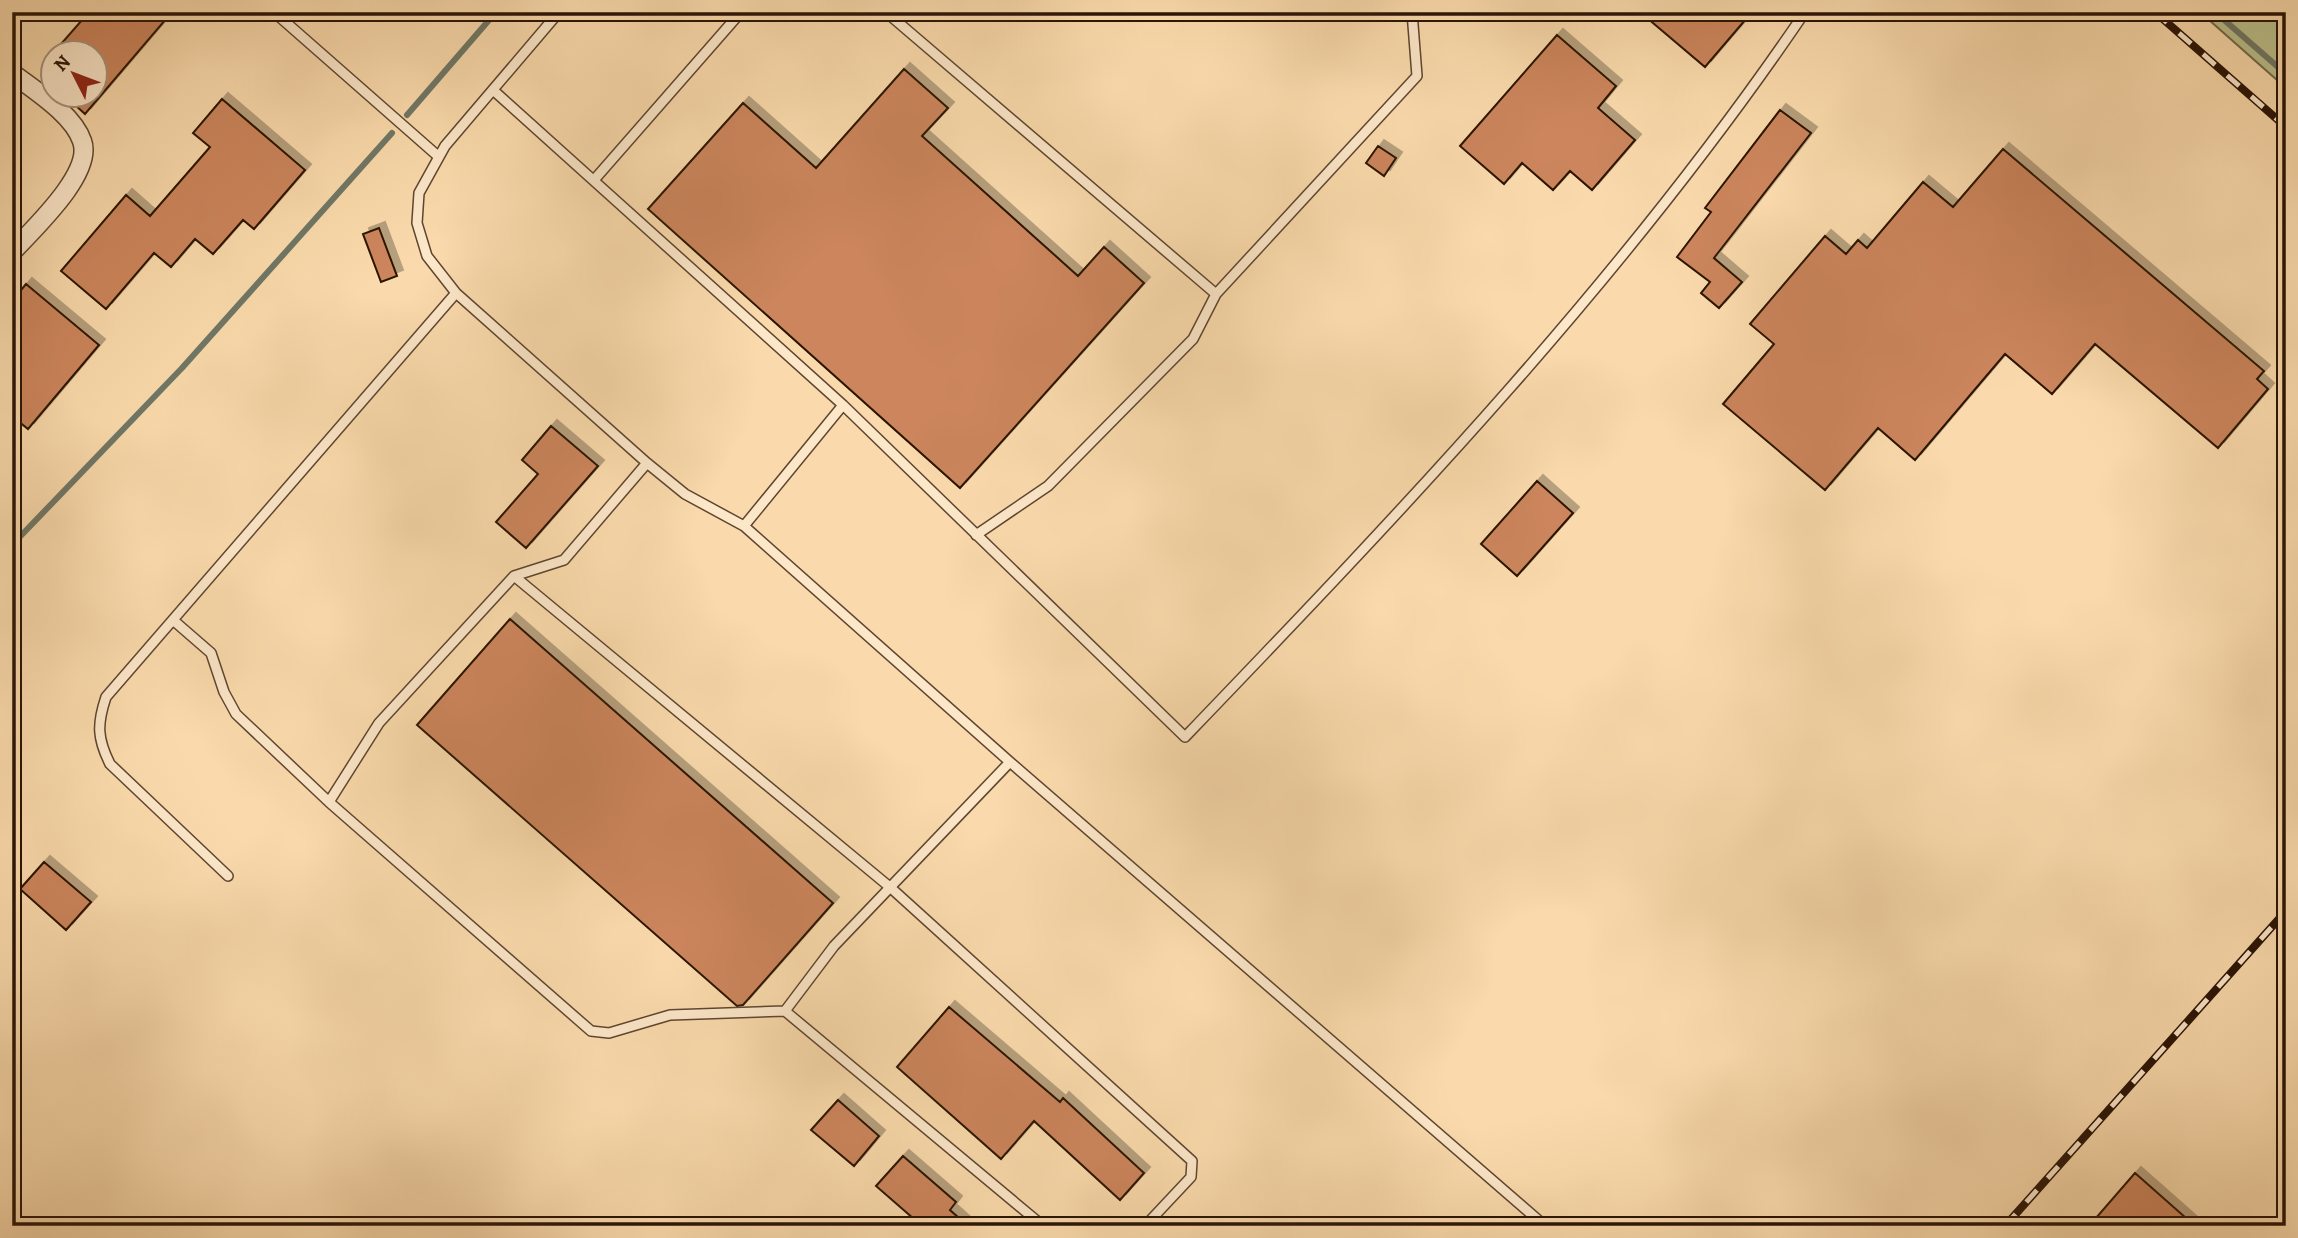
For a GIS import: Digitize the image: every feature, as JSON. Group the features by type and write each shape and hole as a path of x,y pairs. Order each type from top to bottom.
{"street":[{"path":"12,73 54,105 71,122 83,141 84,161 74,181 12,252"}],"lane":[{"path":"274,12 439,157"},
{"path":"559,12 445,146 419,193 417,223 427,256 456,293 685,494 744,526 1010,762 1545,1226"},
{"path":"594,180 741,12"},
{"path":"886,12 1216,294"},
{"path":"976,535 1048,486 1193,339 1216,294 1417,76 1412,12"},
{"path":"493,90 844,405 1185,737 1341,575 1511,388 1652,219 1758,82 1805,12"},
{"path":"228,876 110,764 101,744 99,718 106,697 456,293"},
{"path":"744,526 844,405"},
{"path":"329,802 379,723 514,576 564,560 647,463"},
{"path":"514,576 891,888 1192,1161 1191,1178 1146,1226"},
{"path":"173,620 211,653 224,692 236,714 329,802 590,1031 609,1033 670,1015 785,1011 1043,1226"},
{"path":"785,1011 834,946 1010,762"}],"green space":[{"path":"2200,12 2286,12 2286,88"}],"building":[{"path":"89,12 172,12 108,87 108,38 66,38"},
{"path":"1640,12 1752,12 1705,67"},
{"path":"1557,35 1616,86 1598,108 1635,140 1592,190 1570,171 1553,190 1522,163 1504,184 1460,146"},
{"path":"904,69 948,108 922,136 1078,276 1104,247 1144,283 960,488 648,209 743,103 816,168"},
{"path":"222,99 305,170 254,229 243,220 213,254 195,239 171,267 154,253 106,309 61,271 126,195 150,216 210,147 193,133"},
{"path":"78,108 90,108 85,114"},
{"path":"1780,110 1811,133 1714,258 1742,282 1719,308 1701,293 1710,282 1677,257 1711,212 1705,208"},
{"path":"1378,146 1396,158 1384,176 1366,163"},
{"path":"2003,149 2264,371 2257,379 2268,389 2218,448 2095,344 2052,394 2005,354 1915,460 1878,428 1825,490 1723,404 1774,344 1750,324 1825,236 1846,254 1858,240 1867,248 1923,182 1953,207"},
{"path":"379,228 397,276 381,282 363,234"},
{"path":"26,284 99,345 28,429 12,416 12,301"},
{"path":"551,426 598,466 526,548 496,522 538,474 522,460"},
{"path":"1537,481 1573,513 1517,576 1481,544"},
{"path":"510,619 833,903 743,1005 737,1006 417,725"},
{"path":"44,862 91,902 66,930 20,889"},
{"path":"949,1007 1060,1102 1063,1098 1144,1173 1120,1200 1034,1121 1001,1159 897,1067"},
{"path":"838,1100 879,1136 854,1166 811,1130"},
{"path":"903,1156 956,1202 950,1210 968,1226 922,1226 876,1186"},
{"path":"2135,1173 2195,1226 2089,1226"}],"waterway":[{"path":"407,115 496,12"},
{"path":"2215,12 2286,74"},
{"path":"12,545 182,368 392,133"}],"railway":[{"path":"2155,12 2286,127"},
{"path":"2005,1226 2286,911"}]}
